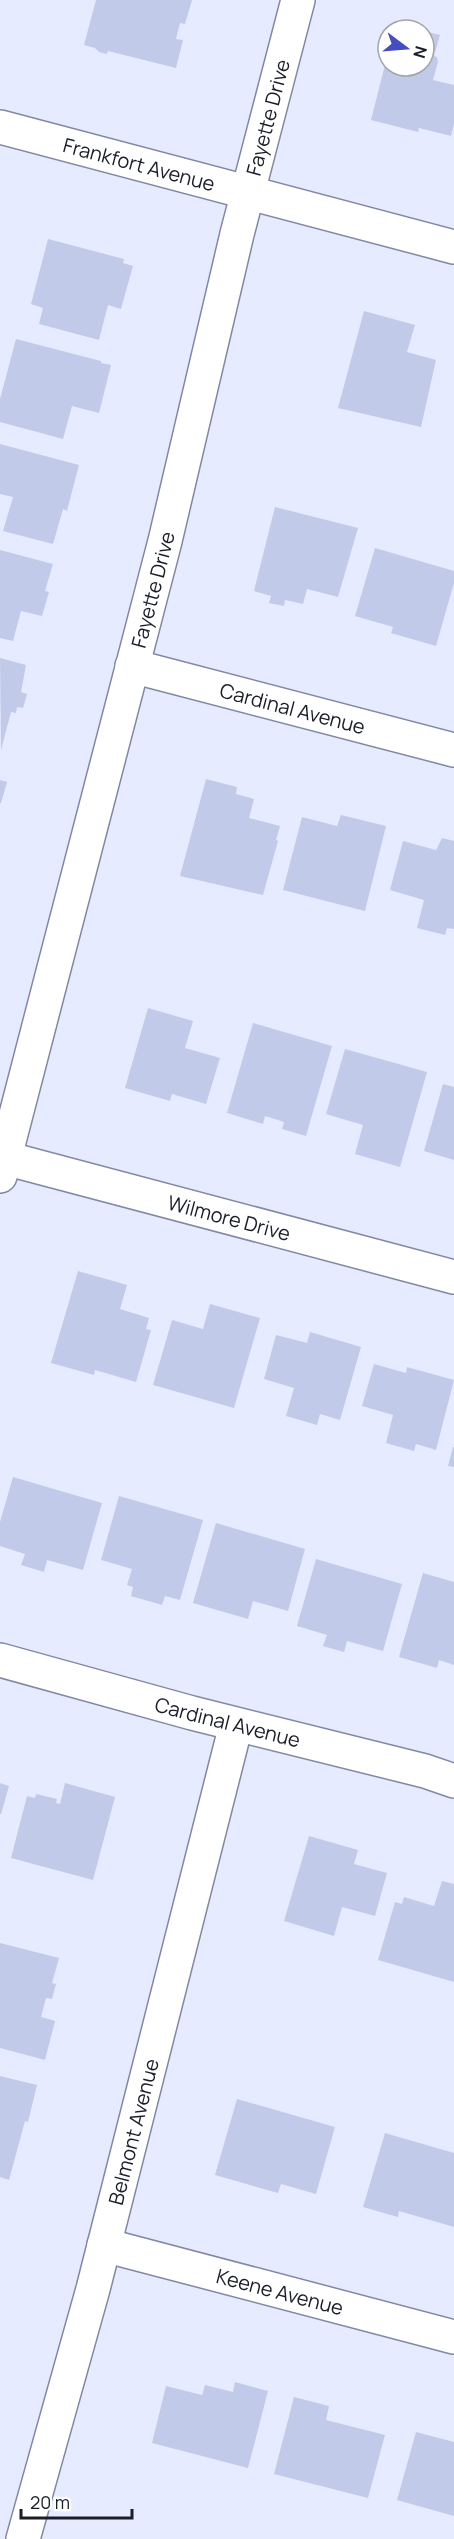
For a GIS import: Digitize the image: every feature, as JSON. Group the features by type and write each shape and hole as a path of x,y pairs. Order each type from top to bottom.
{"street":[{"name":"Fayette Drive","path":"2,1167 165,541 248,192 298,0"},
{"name":"Frankfort Avenue","path":"0,127 454,247"},
{"name":"Cardinal Avenue","path":"132,666 454,750"},
{"name":"Wilmore Drive","path":"2,1167 454,1277"},
{"name":"Cardinal Avenue","path":"0,1660 236,1725 425,1771 454,1781"},
{"name":"Belmont Avenue","path":"23,2539 104,2245 236,1725"},
{"name":"Keene Avenue","path":"104,2245 454,2337"}],"building":[{"path":"96,0 192,0 185,24 180,23 176,39 183,40 176,68 108,51 107,54 99,52 95,48 84,45"},
{"path":"436,34 440,35 436,49"},
{"path":"382,78 434,78 433,80 454,85 454,124 451,136 419,128 418,132 371,120"},
{"path":"48,239 124,259 123,263 133,266 121,309 108,305 99,340 39,324 43,308 31,304"},
{"path":"364,311 415,325 407,352 436,360 421,427 338,408"},
{"path":"16,339 111,365 99,413 72,406 63,439 0,422 0,399"},
{"path":"0,444 79,465 67,511 63,509 53,544 3,531 13,497 0,494"},
{"path":"275,507 358,528 338,597 307,589 303,604 285,600 284,606 269,603 271,596 254,591"},
{"path":"375,548 454,571 454,583 436,646 391,633 393,627 355,616"},
{"path":"0,550 53,564 45,591 49,592 42,616 21,611 13,641 0,638"},
{"path":"0,658 26,665 21,692 27,694 23,708 17,707 16,713 11,712 1,750"},
{"path":"206,779 237,787 236,794 254,799 249,818 280,826 263,895 180,876"},
{"path":"0,780 7,782 1,803 0,803"},
{"path":"341,815 386,826 365,911 283,890 302,817 337,826"},
{"path":"442,838 454,841 454,929 447,928 445,935 417,928 424,900 390,890 403,841 436,850"},
{"path":"148,1008 193,1021 185,1048 220,1058 206,1104 172,1094 170,1101 125,1088"},
{"path":"253,1023 332,1046 306,1136 282,1129 284,1122 265,1116 263,1124 227,1113"},
{"path":"345,1049 427,1072 400,1167 355,1154 363,1125 326,1114"},
{"path":"443,1084 454,1087 454,1160 424,1151"},
{"path":"78,1271 127,1285 120,1309 149,1318 146,1329 151,1330 136,1382 95,1370 94,1375 51,1363"},
{"path":"210,1304 260,1318 234,1408 153,1385 172,1320 203,1329"},
{"path":"310,1332 361,1347 340,1420 320,1414 317,1425 286,1416 294,1388 264,1379 276,1335 307,1343"},
{"path":"374,1364 406,1373 407,1367 454,1380 436,1450 416,1444 414,1451 386,1443 393,1415 362,1406"},
{"path":"454,1447 454,1467 448,1466"},
{"path":"13,1477 102,1503 83,1570 47,1560 44,1572 21,1565 25,1554 0,1546 0,1522"},
{"path":"119,1496 203,1520 180,1600 165,1596 162,1605 131,1596 133,1587 127,1585 132,1569 101,1560"},
{"path":"216,1523 305,1549 288,1611 253,1601 248,1619 193,1603"},
{"path":"316,1559 402,1584 383,1651 347,1641 344,1652 323,1646 327,1635 297,1626"},
{"path":"423,1573 454,1582 454,1665 439,1660 437,1668 399,1657"},
{"path":"0,1783 9,1786 1,1814 0,1814"},
{"path":"65,1783 115,1797 93,1880 11,1858 27,1796 35,1798 36,1794 57,1799 56,1803 60,1804"},
{"path":"309,1836 358,1850 354,1864 387,1873 375,1916 342,1907 334,1936 284,1921"},
{"path":"442,1881 454,1884 454,1982 378,1960 395,1902 402,1904 404,1897 434,1906"},
{"path":"0,1943 59,1958 52,1983 56,1984 52,1999 46,1998 41,2017 55,2021 45,2060 0,2048"},
{"path":"0,2076 37,2085 28,2122 25,2121 9,2180 0,2177"},
{"path":"237,2099 335,2127 316,2194 281,2184 278,2193 215,2175"},
{"path":"385,2133 454,2153 454,2227 399,2211 398,2217 363,2207"},
{"path":"235,2382 268,2391 248,2468 152,2443 166,2386 202,2395 205,2385 233,2392"},
{"path":"294,2397 329,2406 326,2420 385,2435 368,2498 274,2474"},
{"path":"416,2432 454,2442 454,2516 397,2500"}]}
